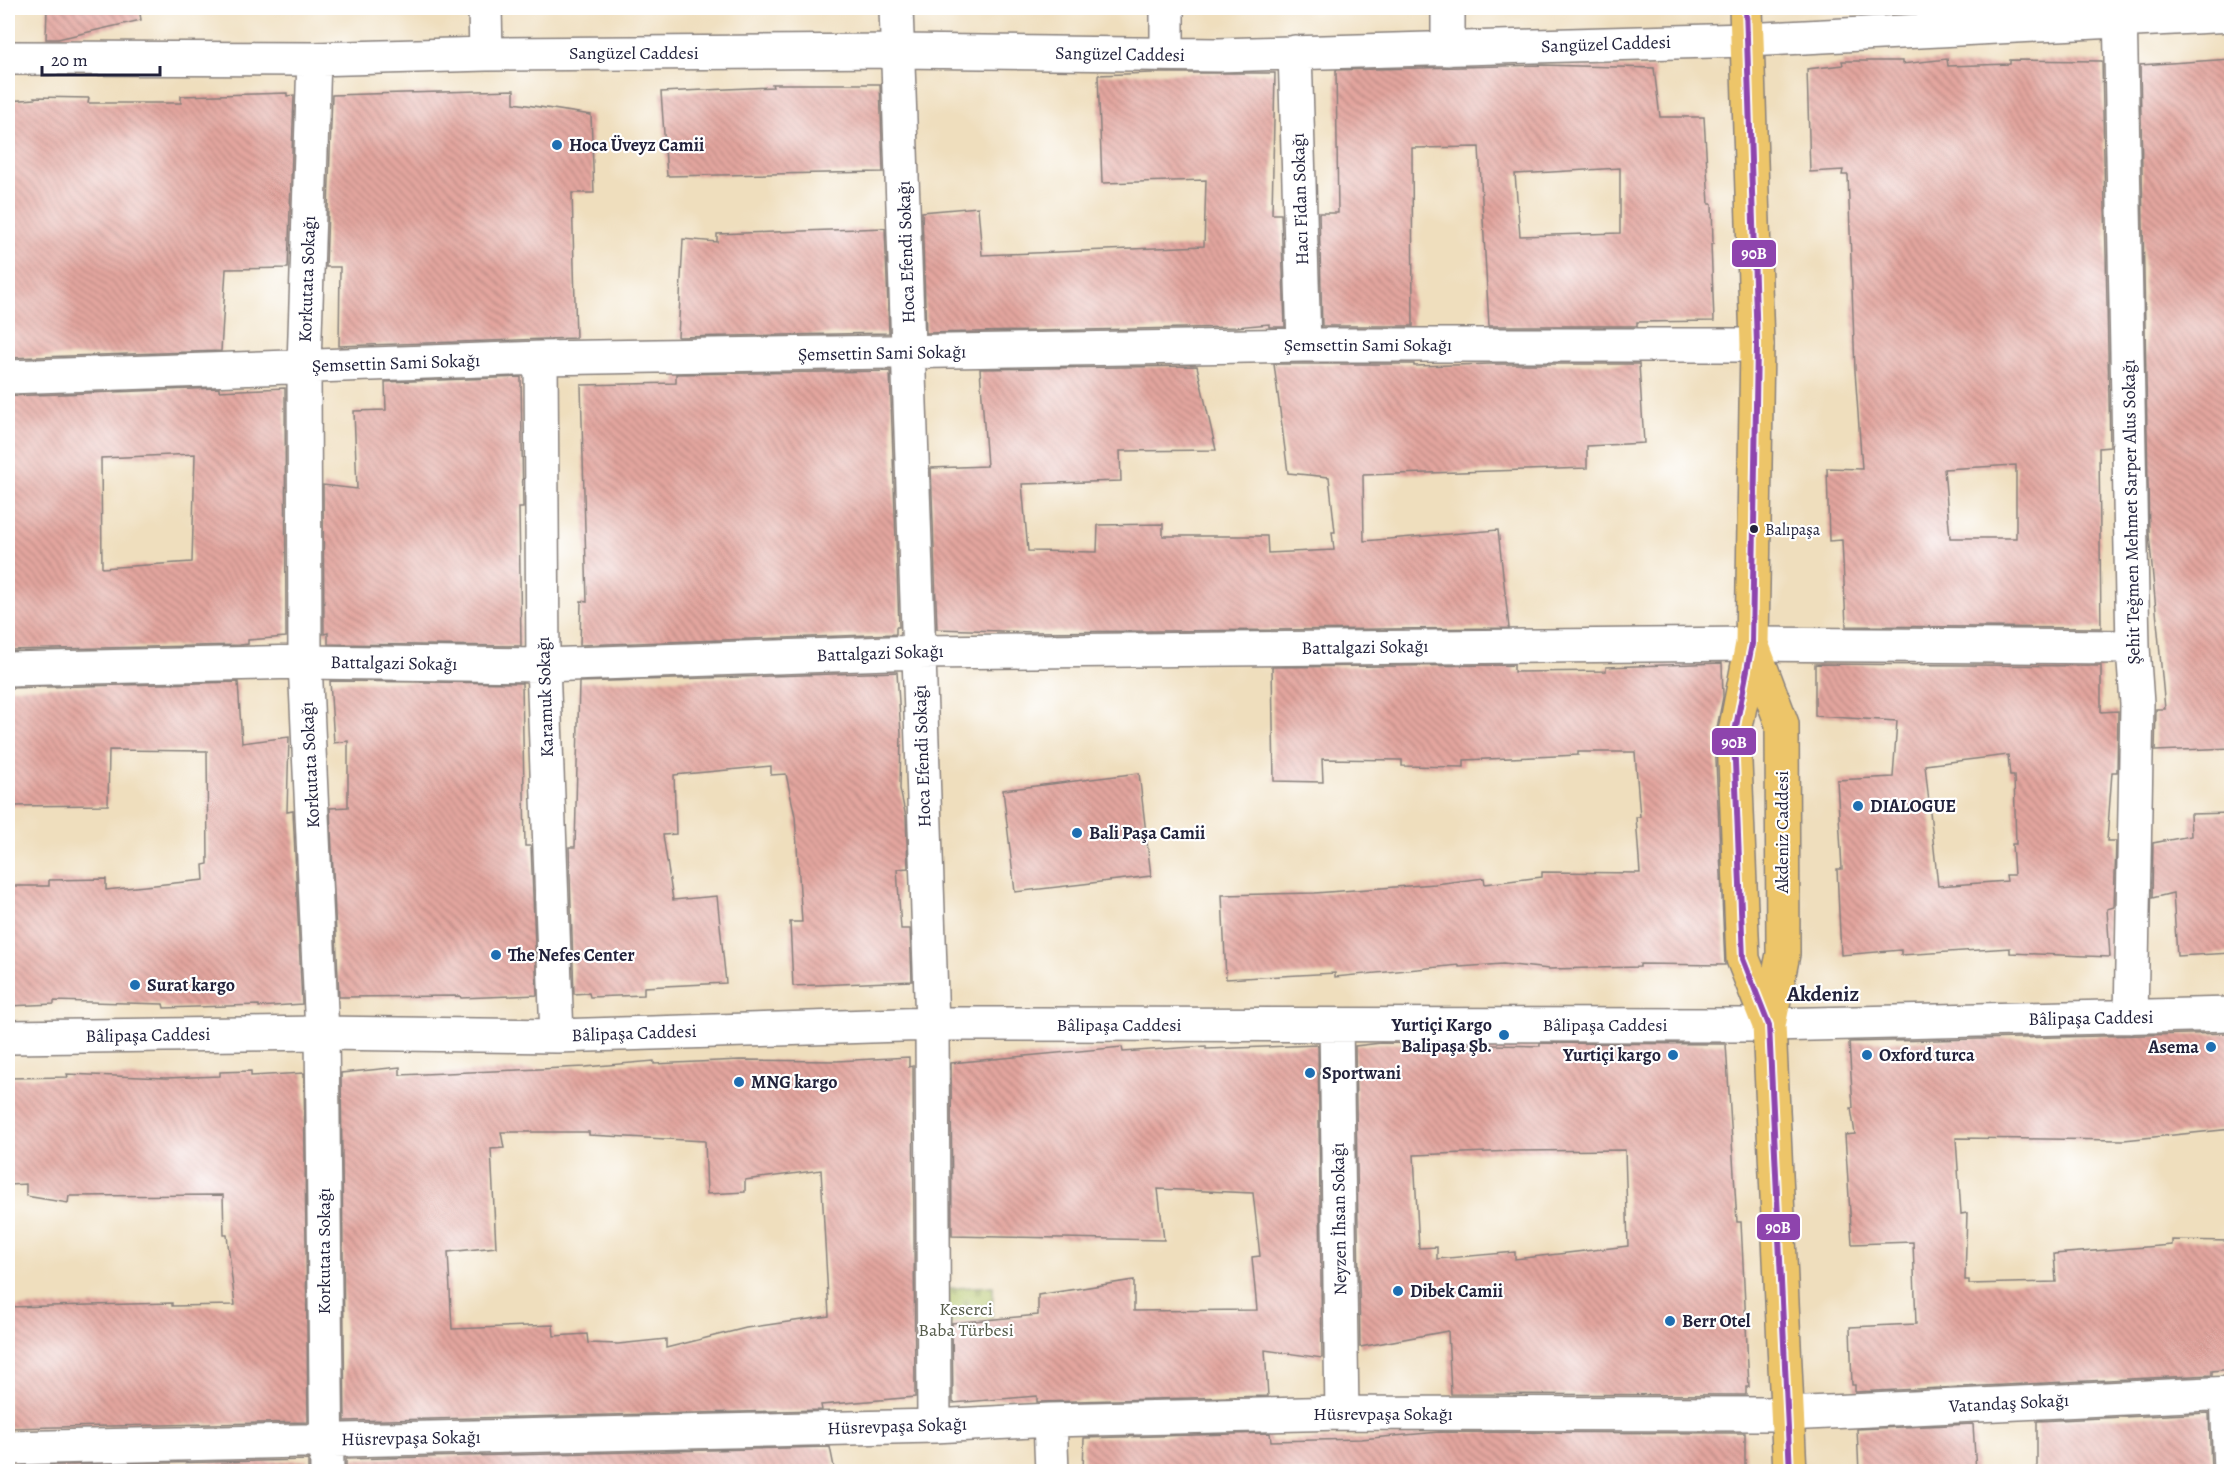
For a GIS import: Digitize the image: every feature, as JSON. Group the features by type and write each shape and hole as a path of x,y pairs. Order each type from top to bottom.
{"main road":[{"name":"Akdeniz Caddesi","path":"1746,8 1757,345 1752,644 1734,737 1743,959 1769,1025"},
{"name":"Akdeniz Caddesi","path":"1752,644 1782,724 1783,954 1769,1025 1790,1472"}],"street":[{"path":"485,8 486,54"},
{"name":"Hoca Efendi Sokağı","path":"897,8 932,1024 934,1425"},
{"path":"1167,8 1167,54"},
{"path":"1448,8 1448,49"},
{"name":"Sangüzel Caddesi","path":"8,58 314,59 486,54 898,51 1167,54 1295,52 1746,40 2120,14 2232,15"},
{"name":"Şehit Teğmen Mehmet Sarper Alus Sokağı","path":"2120,14 2133,647 2137,704 2131,1017"},
{"name":"Hacı Fidan Sokağı","path":"1295,52 1304,345"},
{"name":"Korkutata Sokağı","path":"314,59 304,365 305,662 322,1033 326,1456"},
{"name":"Şemsettin Sami Sokağı","path":"8,377 541,358 1304,345 1757,345"},
{"name":"Karamuk Sokağı","path":"541,358 543,665 557,1036"},
{"name":"Battalgazi Sokağı","path":"8,669 305,662 543,665 918,652 1752,644 2133,647"},
{"name":"Bâlipaşa Caddesi","path":"8,1037 322,1033 557,1036 932,1024 1769,1025 2232,1014"},
{"name":"Neyzen İhsan Sokağı","path":"1336,1025 1342,1413"},
{"path":"2229,1393 2230,1472"},
{"name":"Vatandaş Sokağı","path":"1786,1414 2229,1393"},
{"name":"Hüsrevpaşa Sokağı","path":"8,1448 326,1456 1050,1420 1342,1413 1786,1414"},
{"path":"1050,1420 1052,1472"}],"green space":[{"name":"Keserci Baba Türbesi","path":"993,1286 991,1349 941,1349 938,1289"}],"building":[{"path":"47,8 139,8 141,20 58,39 46,39"},
{"path":"1947,59 1948,66 2010,64 2010,60 2102,61 2110,447 2099,448 2101,628 1846,626 1842,540 1829,541 1827,468 1862,469 1855,371 1848,175 1842,175 1843,170 1810,172 1807,69 1843,65 1842,61 1902,61 1902,64","holes":["2016,465 2016,538 1950,538 1944,469"]},
{"path":"2232,59 2232,748 2155,751 2156,709 2165,709 2149,534 2140,65"},
{"path":"1542,65 1654,68 1660,117 1704,117 1709,204 1712,204 1714,321 1637,322 1637,326 1489,326 1479,147 1412,148 1413,326 1322,326 1319,213 1338,213 1336,70","holes":["1620,168 1620,233 1520,236 1515,174"]},
{"path":"1275,73 1272,214 1281,214 1285,327 1269,327 1269,324 1236,327 926,333 922,212 978,207 982,255 1204,246 1206,180 1102,183 1098,75"},
{"path":"772,84 880,84 883,172 667,176 661,92 773,87"},
{"path":"514,90 514,103 591,115 594,193 572,193 576,338 339,346 340,267 326,267 332,95"},
{"path":"287,93 287,96 294,95 288,268 226,269 221,351 8,358 8,101 35,99 34,97 89,98 88,103 181,103 181,96"},
{"path":"885,228 889,333 678,337 683,239 717,242 717,234"},
{"path":"1274,364 1414,364 1414,366 1639,364 1644,443 1587,446 1587,468 1363,475 1364,541 1498,530 1509,628 1032,632 937,629 931,468 987,466 980,369 1197,366 1216,450 1120,451 1121,481 1022,484 1028,551 1097,552 1098,525 1163,524 1163,536 1267,536 1268,553 1334,550 1332,532 1335,532 1329,477 1288,473"},
{"path":"890,371 899,627 896,627 896,634 580,645 581,601 587,602 581,385 676,383 676,374"},
{"path":"521,377 523,508 519,508 521,646 328,644 328,633 324,634 323,485 357,489 354,411 386,410 385,382"},
{"path":"219,388 219,391 285,388 286,637 248,640 248,644 240,645 8,650 8,396","holes":["195,454 192,562 102,568 101,458"]},
{"path":"1722,663 1723,697 1715,738 1725,965 1640,964 1640,967 1549,969 1503,964 1459,967 1459,965 1335,977 1335,973 1226,979 1222,895 1315,893 1484,878 1485,884 1542,877 1542,872 1640,873 1636,817 1640,817 1635,752 1578,752 1578,755 1464,760 1464,767 1402,766 1402,760 1322,759 1323,782 1274,781 1272,667 1514,665 1514,672 1606,671 1606,667"},
{"path":"1815,664 2101,666 2101,712 2118,711 2117,772 2112,772 2107,841 2116,841 2114,907 2107,909 2110,957 2010,953 2010,948 1901,955 1901,950 1841,955 1837,869 1842,869 1837,780 1893,777 1897,721 1815,716","holes":["2008,755 2010,776 2014,776 2016,844 2012,844 2014,875 2006,875 2007,881 1938,886 1925,765"]},
{"path":"897,672 901,733 900,789 906,817 908,868 897,869 901,929 910,929 912,981 793,986 790,922 802,922 795,816 786,774 771,775 771,766 674,775 676,834 663,835 673,900 717,896 726,983 644,987 644,995 590,997 589,993 574,994 569,847 575,847 579,682"},
{"path":"330,681 522,683 525,846 531,846 537,995 461,998 460,996 339,997 330,808 348,807 348,741 334,743"},
{"path":"238,682 242,743 289,737 287,812 293,811 302,1004 164,1008 163,1004 54,1001 54,1004 8,1006 8,886 49,886 49,880 106,879 106,890 204,880 203,865 208,864 207,751 109,750 108,805 8,806 8,688"},
{"name":"Bali Paşa Camii","path":"1139,773 1151,876 1015,892 1003,790"},
{"path":"2232,813 2232,953 2177,956 2173,893 2152,898 2153,843 2191,836 2190,814"},
{"path":"2232,1033 2232,1129 2124,1140 1956,1138 1961,1214 1967,1213 1965,1280 1969,1280 1969,1284 2056,1282 2054,1254 2172,1245 2172,1240 2232,1241 2232,1369 2212,1371 2212,1375 1855,1392 1855,1385 1852,1385 1850,1327 1916,1324 1913,1242 1852,1244 1845,1135 1855,1134 1851,1108 1853,1108 1849,1042"},
{"path":"1381,1043 1540,1046 1540,1043 1726,1044 1737,1222 1741,1222 1749,1387 1746,1387 1746,1395 1451,1394 1448,1331 1360,1347 1355,1046","holes":["1625,1150 1628,1246 1515,1259 1515,1252 1437,1259 1437,1247 1419,1248 1414,1155"]},
{"path":"1318,1045 1322,1358 1265,1350 1268,1396 1037,1402 1037,1396 953,1403 952,1323 1038,1315 1038,1295 1134,1280 1134,1311 1257,1310 1252,1257 1260,1256 1253,1193 1158,1189 1164,1240 952,1236 951,1063 1122,1047 1123,1052 1206,1046 1206,1049"},
{"path":"909,1057 909,1067 913,1066 915,1397 821,1405 822,1410 345,1421 341,1073 400,1067 400,1075 585,1067 654,1061 654,1064 740,1060 837,1061","holes":["501,1132 589,1132 589,1135 705,1141 707,1194 745,1192 745,1180 821,1170 829,1316 746,1328 666,1348 666,1339 618,1344 588,1343 587,1334 554,1336 553,1325 452,1329 448,1252 496,1247 491,1149 504,1148"]},
{"path":"251,1071 251,1076 304,1073 308,1422 8,1428 8,1307 172,1303 172,1306 235,1305 227,1235 224,1235 223,1195 69,1196 68,1203 26,1196 26,1184 8,1185 8,1078 68,1077 67,1074 165,1078 220,1076 220,1072"},
{"path":"2209,1413 2211,1472 2037,1472 2037,1421"},
{"path":"1973,1424 1976,1472 1859,1472 1857,1429"},
{"path":"1439,1432 1745,1433 1745,1472 1083,1472 1084,1438 1270,1433 1271,1441 1361,1439"},
{"path":"830,1447 835,1472 346,1472 346,1459"},
{"path":"308,1460 308,1472 24,1472 23,1466"}],"transit line":[{"name":"90B","path":"1746,8 1757,345 1752,644 1734,737 1743,959 1769,1025 1790,1472"}],"place":[{"name":"Hoca Üveyz Camii","path":"557,145"},
{"name":"Balıpaşa","path":"1754,529"},
{"name":"DIALOGUE","path":"1858,806"},
{"name":"Bali Paşa Camii","path":"1077,833"},
{"name":"The Nefes Center","path":"496,955"},
{"name":"Surat kargo","path":"135,985"},
{"name":"Yurtiçi Kargo Balipaşa Şb.","path":"1504,1035"},
{"name":"Asema","path":"2211,1047"},
{"name":"Yurtiçi kargo","path":"1673,1055"},
{"name":"Oxford turca","path":"1867,1055"},
{"name":"Sportwani","path":"1310,1073"},
{"name":"MNG kargo","path":"739,1082"},
{"name":"Dibek Camii","path":"1398,1291"},
{"name":"Berr Otel","path":"1670,1321"}],"district":[{"name":"Akdeniz","path":"1823,994"}]}
